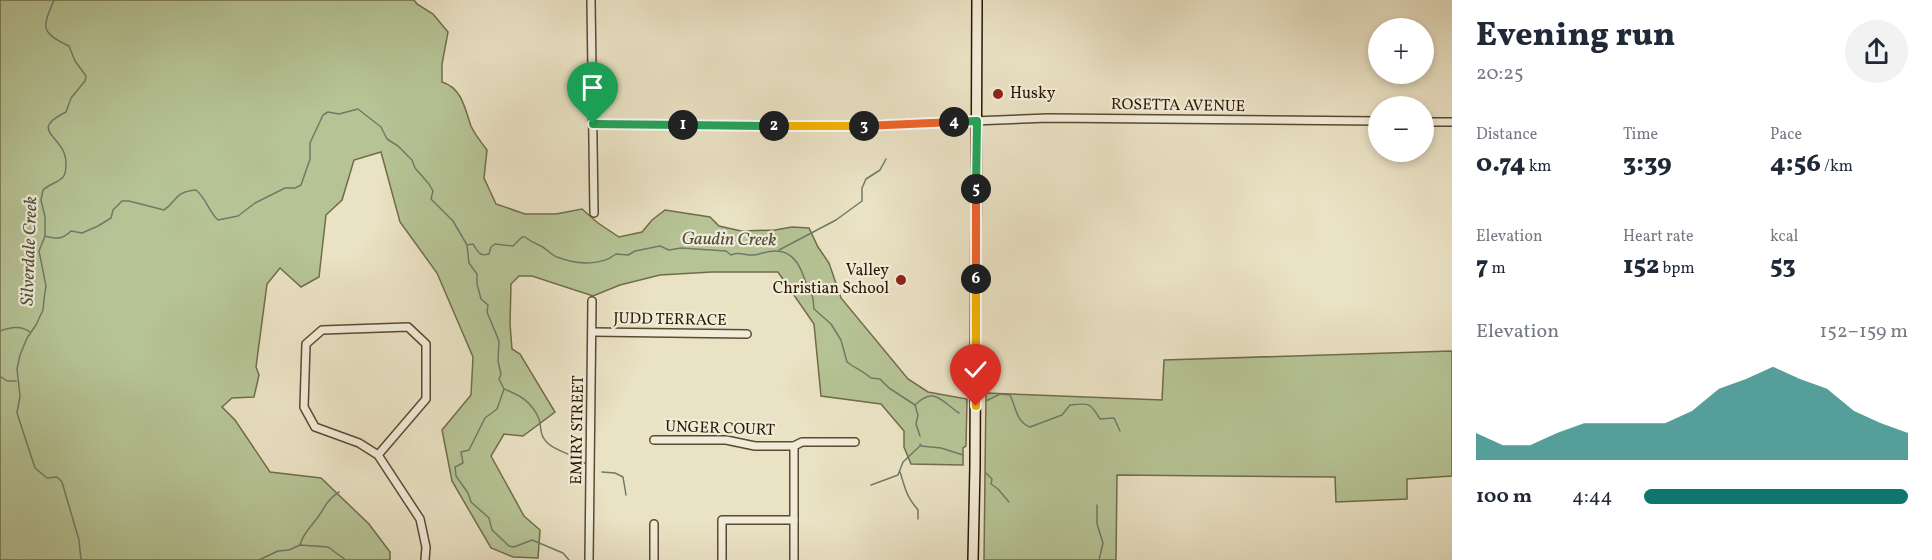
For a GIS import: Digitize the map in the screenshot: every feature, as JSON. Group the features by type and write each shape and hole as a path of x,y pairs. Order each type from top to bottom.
{"main road":[{"path":"973,560 977,0"}],"street":[{"path":"591,2 594,213"},
{"name":"ROSETTA AVENUE","path":"593,124 848,126 1048,118 1368,121"},
{"path":"1434,122 1452,122"},
{"name":"EMIRY STREET","path":"589,560 592,301"},
{"path":"378,455 426,399 426,344 408,327 322,330 306,344 304,407 315,427 358,443 378,455 420,519 426,547 425,560"},
{"name":"JUDD TERRACE","path":"593,332 747,334"},
{"name":"UNGER COURT","path":"654,440 726,440 755,446 794,446 802,442 855,441"},
{"path":"794,446 794,560"},
{"path":"722,560 722,520 794,520"},
{"path":"654,524 654,560"}],"green space":[{"path":"0,0 414,0 433,14 448,32 442,64 442,82 458,94 473,129 487,150 484,178 496,204 525,214 556,214 582,209 619,237 642,232 665,210 710,217 719,226 741,231 809,228 829,263 841,298 908,379 928,392 967,399 966,446 963,448 963,465 911,464 904,447 904,431 881,404 821,396 814,324 778,272 660,275 620,285 593,296 532,276 519,276 511,284 512,349 520,354 555,412 523,436 504,434 491,456 524,516 540,530 538,558 513,557 491,548 452,481 442,430 471,395 473,357 437,273 400,222 381,152 354,160 342,200 326,215 319,277 301,287 280,268 267,284 256,367 259,375 254,397 232,398 222,407 235,420 270,472 321,478 369,524 390,552 390,560 0,560"},
{"path":"1452,351 1452,476 1407,479 1407,499 1336,502 1335,477 1117,475 1116,560 984,560 986,393 1162,400 1164,360"}],"waterway":[{"name":"Silverdale Creek","path":"54,0 47,17 46,28 52,37 69,46 75,61 86,76 85,81 71,98 66,112 49,124 48,130 64,154 66,170 61,179 43,190 41,200 45,217 45,236 39,251 46,286 43,310 20,355 17,369 20,396 17,413 35,468 47,478 57,477 62,482 79,540 81,560"},
{"name":"Gaudin Creek","path":"45,236 59,238 71,231 82,233 98,226 111,218 113,210 122,201 164,210 179,195 196,190 218,220 238,216 255,203 285,188 295,188 301,185 310,159 310,143 323,115 328,112 339,114 358,109 381,127 387,139 412,160 415,168 433,191 431,199 453,221 467,245 473,244 481,254 489,254 491,247 495,244 513,246 522,237 543,247 555,256 579,263 595,263 616,254 628,255 635,251 660,246 669,250 681,248 726,251 731,255 737,253 754,255 774,251 788,254 802,272 813,297 814,309 831,324 841,340 847,362 871,378 880,379 889,388 915,405 918,415 916,424 920,436"},
{"path":"779,250 836,220 862,201 862,188 866,179 880,170 886,159"},
{"path":"467,245 469,263 477,274 481,299 488,305 487,312 499,341 498,361 501,374 499,379 504,389 497,409 485,418 469,450 461,452 463,463 455,467 456,476 468,493 471,502 489,518 492,530 509,546 514,547 532,540 563,553 569,560"},
{"path":"0,331 15,327 30,332"},
{"path":"0,376 7,381 16,381"},
{"path":"504,389 520,397 533,408 539,419 542,435 548,443 587,464"},
{"path":"986,401 1000,394 1010,395 1019,418 1030,427 1062,415 1070,405 1085,404 1094,409 1100,419 1114,418 1120,431"},
{"path":"915,405 922,399 933,396 959,413"},
{"path":"920,444 963,455"},
{"path":"871,485 898,475 903,462 921,445"},
{"path":"602,472 615,473 623,477 626,495"},
{"path":"900,472 908,496 918,510 918,519"},
{"path":"986,473 992,479 991,484 1009,502"},
{"path":"300,545 304,535 328,502 339,492"},
{"name":"Gaudin Creek","path":"1097,505 1097,524 1103,543 1099,560"},
{"path":"259,560 278,551 289,550 300,545 328,547 346,560"}],"place":[{"name":"Husky","path":"998,94"},
{"name":"Valley Christian School","path":"901,280"}],"route":[{"path":"593,124 848,126 977,121 976,406"}]}
